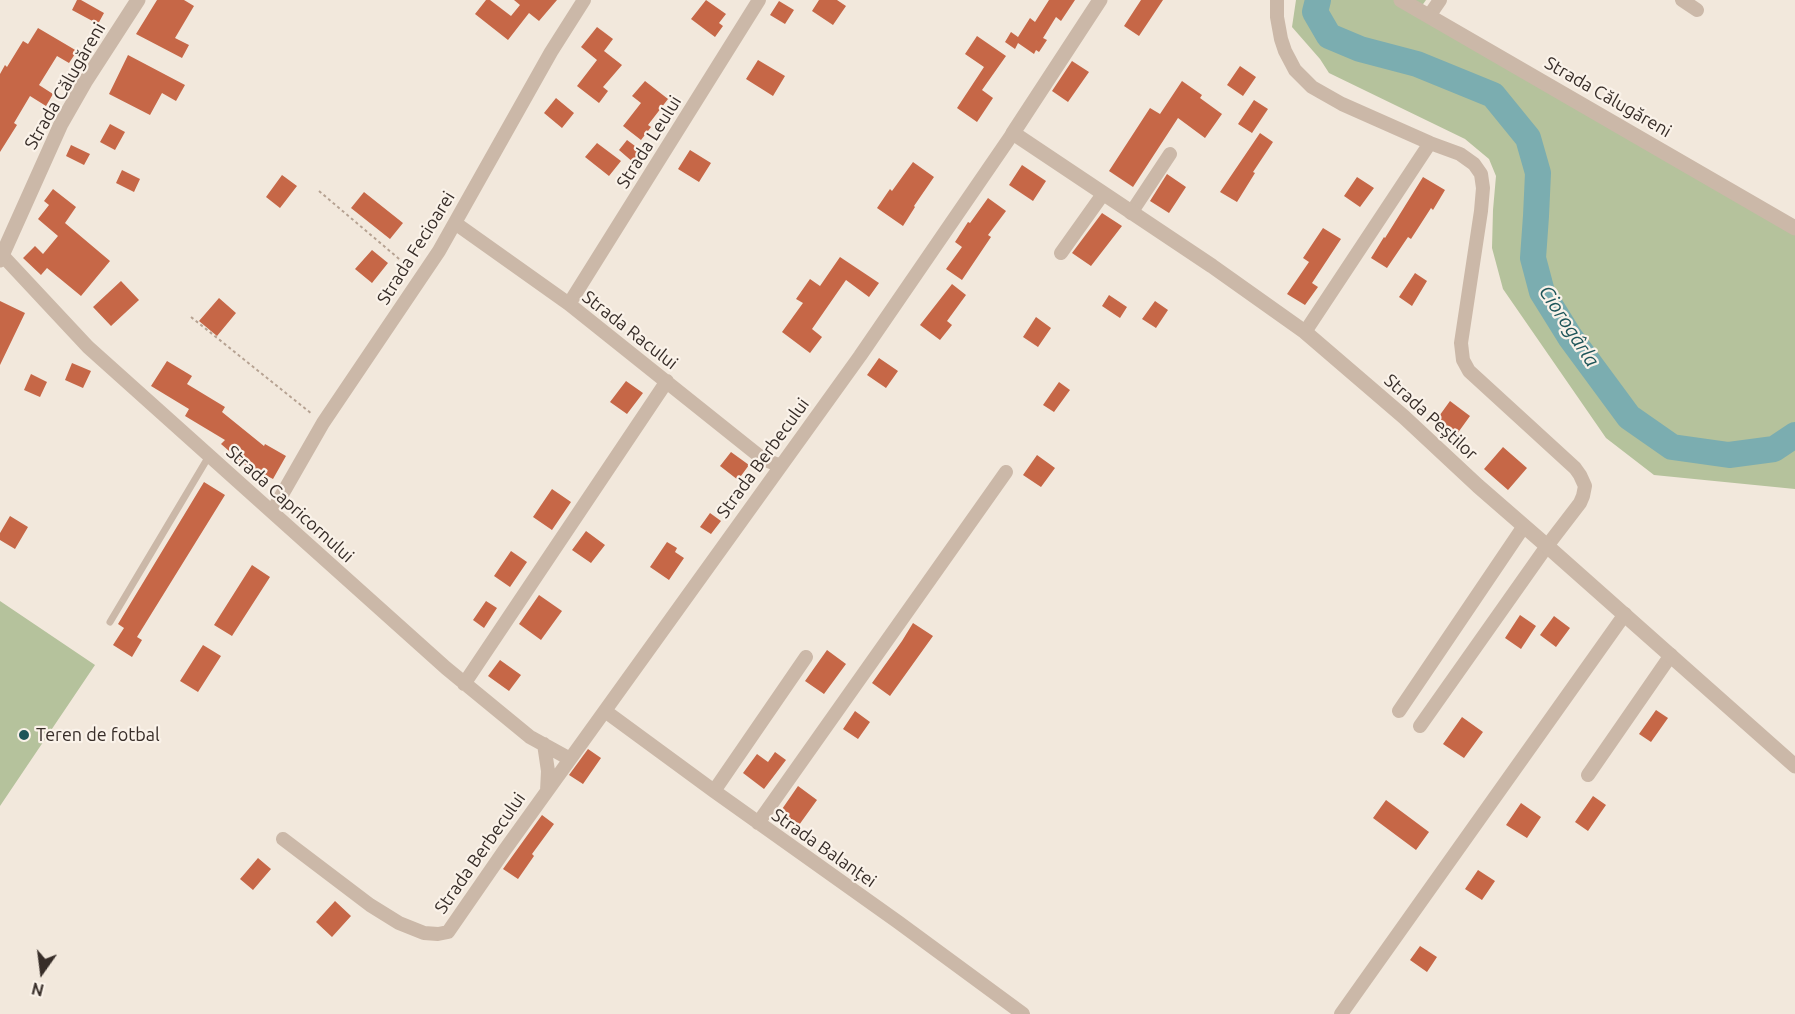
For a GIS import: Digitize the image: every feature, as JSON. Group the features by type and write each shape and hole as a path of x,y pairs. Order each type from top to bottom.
{"street":[{"name":"Strada Călugăreni","path":"1,258 61,124 138,0"},
{"name":"Strada Fecioarei","path":"272,512 323,423 439,251 551,52 584,0"},
{"name":"Strada Leului","path":"569,304 759,0"},
{"name":"Strada Berbecului","path":"283,839 370,905 399,923 424,933 448,932 860,356 1013,133 1100,0"},
{"path":"1277,0 1277,17 1285,51 1295,70 1312,87 1342,104 1460,154 1474,164 1481,174 1483,188 1481,211 1461,343 1463,360 1469,371 1575,468 1585,486 1580,503 1420,726"},
{"name":"Strada Călugăreni","path":"1401,0 1795,228"},
{"path":"1429,16 1440,0"},
{"path":"1683,0 1697,10"},
{"name":"Strada Peștilor","path":"1013,133 1212,266 1305,332 1404,417 1478,486 1795,766"},
{"path":"1305,332 1430,143"},
{"path":"1131,213 1170,154"},
{"path":"1061,253 1103,194"},
{"name":"Strada Racului","path":"455,223 569,304 763,459 781,466"},
{"name":"Strada Capricornului","path":"1,258 88,346 465,684 530,737 570,759"},
{"path":"465,684 667,381"},
{"path":"758,823 1006,472"},
{"path":"1399,711 1524,526"},
{"path":"1341,1014 1625,614"},
{"path":"1588,775 1671,655"},
{"path":"714,791 806,657"},
{"name":"Strada Balanței","path":"605,711 1023,1014"},
{"path":"544,744 548,771 547,791"}],"lane":[{"path":"110,622 209,456"}],"path":[{"path":"319,191 420,276"},
{"path":"191,317 323,423"}],"green space":[{"path":"1296,0 1426,0 1416,14 1795,234 1795,489 1654,475 1606,438 1503,289 1492,248 1496,176 1489,159 1465,139 1329,73 1292,27"},
{"name":"Teren de fotbal","path":"0,601 95,665 0,806"}],"building":[{"path":"77,0 104,13 98,24 72,10"},
{"path":"157,0 184,0 194,6 175,38 189,45 182,58 136,34"},
{"path":"486,0 490,0 511,16 520,5 514,0 557,0 539,21 529,13 508,40 475,14"},
{"path":"706,0 726,14 719,23 723,26 715,37 691,19"},
{"path":"819,0 837,0 846,6 833,25 812,11"},
{"path":"1049,0 1075,0 1061,21 1056,17 1043,38 1047,40 1039,52 1036,50 1034,54 1018,43 1015,49 1005,42 1011,32 1018,37 1030,18 1035,22"},
{"path":"1141,0 1163,0 1139,36 1124,26"},
{"path":"779,1 794,10 785,24 770,15"},
{"path":"597,27 613,39 604,51 622,65 603,87 608,91 599,103 577,86 597,60 581,47"},
{"path":"38,28 77,51 69,63 57,56 39,85 53,94 46,106 30,96 14,123 17,125 0,152 0,74 23,41 28,44"},
{"path":"977,36 1006,56 982,90 993,98 977,122 957,108 984,67 965,54"},
{"path":"128,55 185,85 176,101 162,93 150,115 109,94"},
{"path":"758,60 785,76 773,96 746,79"},
{"path":"1072,61 1089,72 1068,102 1052,91"},
{"path":"1240,66 1256,77 1243,96 1227,85"},
{"path":"645,81 668,99 648,125 651,127 641,140 623,126 641,103 632,96"},
{"path":"1182,81 1202,95 1200,98 1222,114 1205,138 1178,118 1133,187 1109,171 1150,108 1160,114"},
{"path":"556,98 574,113 562,128 544,113"},
{"path":"1254,100 1268,109 1252,133 1238,124"},
{"path":"110,124 125,132 115,150 100,142"},
{"path":"1260,133 1273,142 1237,202 1220,192"},
{"path":"627,140 643,152 634,163 619,150"},
{"path":"597,143 621,161 609,176 585,157"},
{"path":"71,145 90,154 84,165 66,156"},
{"path":"690,150 711,163 699,182 678,169"},
{"path":"913,162 934,177 903,226 877,208"},
{"path":"1022,165 1046,181 1033,201 1009,185"},
{"path":"122,170 140,179 134,192 116,183"},
{"path":"1167,174 1186,187 1169,213 1150,201"},
{"path":"282,175 297,186 280,208 266,197"},
{"path":"1357,177 1374,188 1360,207 1344,196"},
{"path":"1423,177 1445,190 1433,210 1431,208 1411,239 1408,237 1387,268 1371,258"},
{"path":"53,189 76,207 65,223 110,261 81,296 47,268 41,275 23,258 35,246 43,254 58,236 38,219 49,205 44,201"},
{"path":"364,192 403,223 390,239 351,208"},
{"path":"988,198 1006,211 988,235 991,237 962,280 946,269 962,247 955,242"},
{"path":"1102,213 1122,226 1091,266 1072,253"},
{"path":"1323,228 1341,239 1312,283 1318,287 1305,305 1287,294 1309,262 1303,258"},
{"path":"372,250 388,263 372,283 355,269"},
{"path":"840,257 879,283 869,297 846,280 812,329 822,337 810,353 782,332 803,303 796,299 810,279 820,286"},
{"path":"1415,273 1427,281 1412,306 1399,297"},
{"path":"121,281 139,300 111,326 93,307"},
{"path":"952,284 966,295 947,321 952,325 940,340 920,325"},
{"path":"1109,295 1127,307 1120,318 1102,306"},
{"path":"219,298 236,313 217,336 199,321"},
{"path":"0,301 25,313 0,365"},
{"path":"1155,301 1168,310 1156,328 1142,319"},
{"path":"1036,317 1051,328 1038,347 1023,337"},
{"path":"879,358 898,371 886,388 867,375"},
{"path":"167,361 192,376 187,384 225,407 222,412 264,446 265,444 286,456 273,479 244,464 221,444 225,440 185,416 189,409 151,386"},
{"path":"72,363 91,371 83,388 65,380"},
{"path":"31,374 47,382 40,397 24,390"},
{"path":"626,381 643,393 627,414 610,402"},
{"path":"1059,382 1070,390 1054,412 1043,405"},
{"path":"1450,401 1470,416 1457,434 1437,419"},
{"path":"1503,447 1527,468 1508,490 1484,469"},
{"path":"731,452 749,465 738,480 720,466"},
{"path":"1037,455 1055,468 1041,487 1023,475"},
{"path":"204,482 225,495 137,637 142,640 132,657 113,645 124,628 118,624"},
{"path":"552,489 571,502 552,530 533,517"},
{"path":"710,513 721,521 711,534 700,527"},
{"path":"10,516 28,527 15,549 0,540 0,533"},
{"path":"586,531 605,545 591,563 572,550"},
{"path":"667,542 677,548 675,552 684,558 669,580 650,567"},
{"path":"511,551 527,562 510,587 494,576"},
{"path":"252,565 270,577 232,636 214,625"},
{"path":"539,595 562,611 541,640 519,624"},
{"path":"486,601 497,608 484,628 473,620"},
{"path":"1520,615 1536,626 1521,649 1505,638"},
{"path":"1554,616 1570,628 1556,647 1540,635"},
{"path":"913,623 933,636 890,696 872,683"},
{"path":"203,645 221,656 198,692 180,681"},
{"path":"827,650 846,664 824,694 805,681"},
{"path":"500,660 521,675 509,691 488,676"},
{"path":"1656,710 1668,718 1651,742 1639,734"},
{"path":"855,711 870,722 858,739 843,729"},
{"path":"1462,717 1483,732 1464,758 1443,744"},
{"path":"588,749 601,758 583,784 569,775"},
{"path":"775,752 786,760 764,789 743,773 757,754 768,762"},
{"path":"798,786 817,800 799,825 780,812"},
{"path":"1593,796 1606,805 1588,831 1575,822"},
{"path":"1386,800 1429,832 1416,850 1373,818"},
{"path":"1521,803 1541,817 1527,838 1506,825"},
{"path":"542,815 554,824 532,854 534,856 518,879 503,869"},
{"path":"258,858 271,869 253,890 240,879"},
{"path":"1478,870 1495,881 1482,900 1465,889"},
{"path":"335,901 351,916 332,937 316,922"},
{"path":"1420,946 1437,957 1427,972 1410,960"}],"waterway":[{"name":"Ciorogârla","path":"1318,0 1315,12 1329,36 1360,49 1417,64 1493,95 1528,138 1538,173 1533,258 1542,292 1570,337 1629,417 1672,447 1729,455 1774,449 1795,435"}],"place":[{"name":"Teren de fotbal","path":"24,735"}]}
